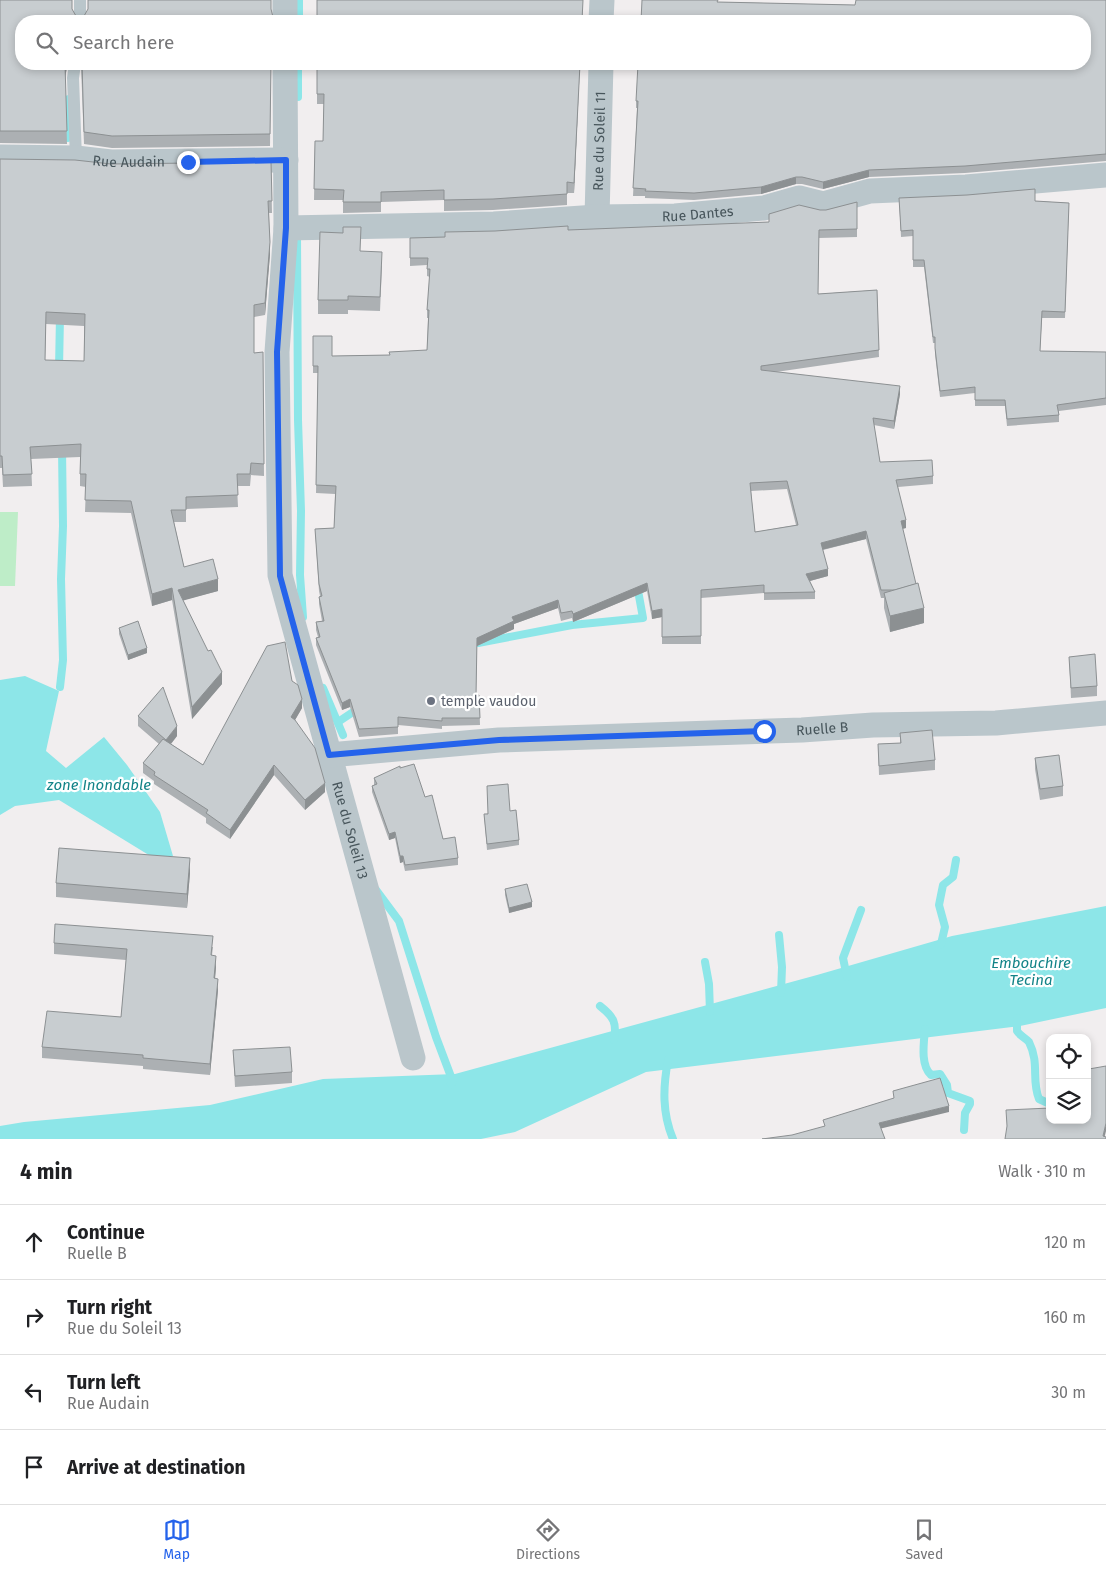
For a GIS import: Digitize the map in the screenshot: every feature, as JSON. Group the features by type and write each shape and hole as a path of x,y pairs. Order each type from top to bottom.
{"street":[{"path":"284,0 285,15"},
{"path":"601,15 602,0"},
{"name":"Rue du Soleil 13","path":"285,70 286,228 277,352 280,576 413,1058"},
{"name":"Rue du Soleil 11","path":"598,217 600,70"},
{"name":"Rue Audain","path":"0,157 76,158 110,162 286,160"},
{"name":"Rue Dantes","path":"286,228 494,224 598,217 675,216 764,208 799,198 823,204 870,191 966,187 1106,175"},
{"name":"Ruelle B","path":"329,755 499,740 802,730 873,725 996,723 1106,713"}],"lane":[{"path":"80,0 80,15"},
{"path":"74,70 76,158"}],"green space":[{"path":"0,512 18,512 15,586 0,586"}],"water":[{"name":"zone Inondable","path":"25,676 59,691 46,751 66,768 104,737 127,765 160,812 173,856 152,857 59,800 15,806 0,815 0,680"},
{"name":"Embouchire Tecina","path":"1106,906 1106,1008 1020,1026 646,1072 515,1132 481,1139 0,1139 0,1126 24,1122 210,1105 323,1079 455,1074 952,936"}],"building":[{"path":"0,0 72,0 72,9 75,15 15,15 15,70 65,70 67,131 0,131"},
{"path":"88,0 271,0 272,15 85,15 88,9"},
{"path":"317,0 583,0 582,15 317,15"},
{"path":"642,0 718,0 717,2 855,5 856,0 1106,0 1106,154 965,166 869,170 823,182 796,177 761,187 694,193 645,191 646,189 633,188 638,101 636,101 638,70 1091,70 1091,15 641,15"},
{"path":"82,70 271,70 270,134 112,136 84,132"},
{"path":"317,70 580,70 574,183 567,182 567,194 444,200 444,190 381,192 381,202 343,202 344,190 314,189 315,141 323,141 324,94 317,94"},
{"path":"0,159 75,160 111,164 271,162 272,201 268,201 270,242 265,303 254,305 254,353 263,352 264,464 251,463 250,474 237,474 238,495 186,497 186,510 171,510 184,567 213,559 218,579 178,590 208,651 211,650 222,672 192,707 172,588 152,594 131,501 85,500 86,474 80,474 81,444 30,447 32,474 3,475 2,456 0,456","holes":["46,312 85,314 84,361 45,360"]},
{"path":"1035,189 1035,201 1069,203 1065,312 1042,311 1040,351 1106,352 1106,398 1057,405 1059,415 1007,419 1005,400 975,400 975,387 940,391 935,337 933,337 924,260 913,260 913,230 901,231 899,198"},
{"path":"857,202 857,229 819,230 818,294 877,290 879,350 761,366 761,370 900,386 894,421 873,418 880,462 932,460 933,476 896,480 906,520 901,521 916,584 895,590 881,590 866,531 821,543 828,569 806,574 815,592 764,593 764,585 701,590 701,636 662,637 662,609 652,611 647,583 573,614 572,611 561,613 558,600 512,617 514,621 477,638 476,695 479,695 480,718 442,718 442,721 398,717 398,727 359,729 350,699 342,703 316,638 320,637 316,622 324,621 319,597 322,596 319,584 315,529 334,528 336,486 316,485 318,366 313,366 313,336 332,336 332,356 390,355 389,352 427,350 430,269 427,269 428,258 410,258 410,238 445,237 445,232 568,226 568,230 769,222 769,214 799,205 826,210","holes":["787,481 798,525 755,532 750,483"]},
{"path":"343,227 361,227 360,251 382,252 380,297 348,296 348,300 318,300 320,232 343,233"},
{"path":"918,583 924,608 890,616 884,593"},
{"path":"138,621 147,648 128,655 119,628"},
{"path":"285,642 292,681 298,685 302,699 291,717 315,748 325,783 305,800 274,765 230,830 206,813 208,810 154,775 155,772 143,763 163,739 203,765 267,646"},
{"path":"1095,654 1097,686 1071,688 1069,657"},
{"path":"163,687 177,726 166,740 138,716"},
{"path":"932,730 935,760 879,766 878,744 901,743 900,733"},
{"path":"1059,755 1063,786 1040,789 1035,758"},
{"path":"414,764 425,797 432,795 443,839 455,837 458,858 405,865 403,856 400,856 395,832 389,834 372,786 377,784 374,778 400,766 400,768"},
{"path":"508,784 510,811 516,810 519,840 487,844 484,814 488,814 487,786"},
{"path":"59,848 190,858 187,894 56,883"},
{"path":"527,884 532,902 509,908 505,889"},
{"path":"55,924 213,936 211,955 216,956 214,978 218,979 210,1064 143,1058 143,1055 42,1047 47,1011 121,1017 127,949 54,943"},
{"path":"290,1047 292,1072 235,1076 233,1050"},
{"path":"1106,1066 1106,1123 1103,1136 1106,1139 1005,1139 1007,1126 1006,1110 1046,1108 1046,1124 1091,1124 1091,1069"},
{"path":"940,1078 949,1106 879,1123 885,1139 762,1139 792,1135 825,1126 823,1120 894,1098 893,1091"}],"waterway":[{"path":"299,0 299,15"},
{"path":"298,70 298,97"},
{"path":"68,138 67,114 69,99"},
{"path":"297,234 298,420 301,511 300,575 303,617"},
{"path":"59,369 60,316"},
{"path":"60,687 63,660 61,579 63,526 62,448"},
{"path":"478,643 572,625 643,618 637,585"},
{"path":"323,688 343,735"},
{"path":"338,722 359,708"},
{"path":"939,945 941,944 945,927 939,905 943,885 953,877 956,860"},
{"path":"376,890 399,921 436,1037 453,1082 451,1084"},
{"path":"847,977 843,958 861,910"},
{"path":"779,935 782,967 781,993"},
{"path":"705,962 709,984 710,1012"},
{"path":"600,1006 609,1014 615,1025 614,1040"},
{"path":"1017,1018 1017,1031 1029,1042 1032,1050 1039,1099 1046,1102"},
{"path":"925,1029 924,1059 928,1071 931,1075 940,1074 947,1085 948,1093 970,1101 965,1113 964,1130"},
{"path":"668,1060 664,1100 669,1129 673,1139"}],"place":[{"name":"temple vaudou","path":"431,701"}],"route":[{"path":"188,162 286,160 286,228 277,352 280,576 329,755 499,740 764,731"}]}
